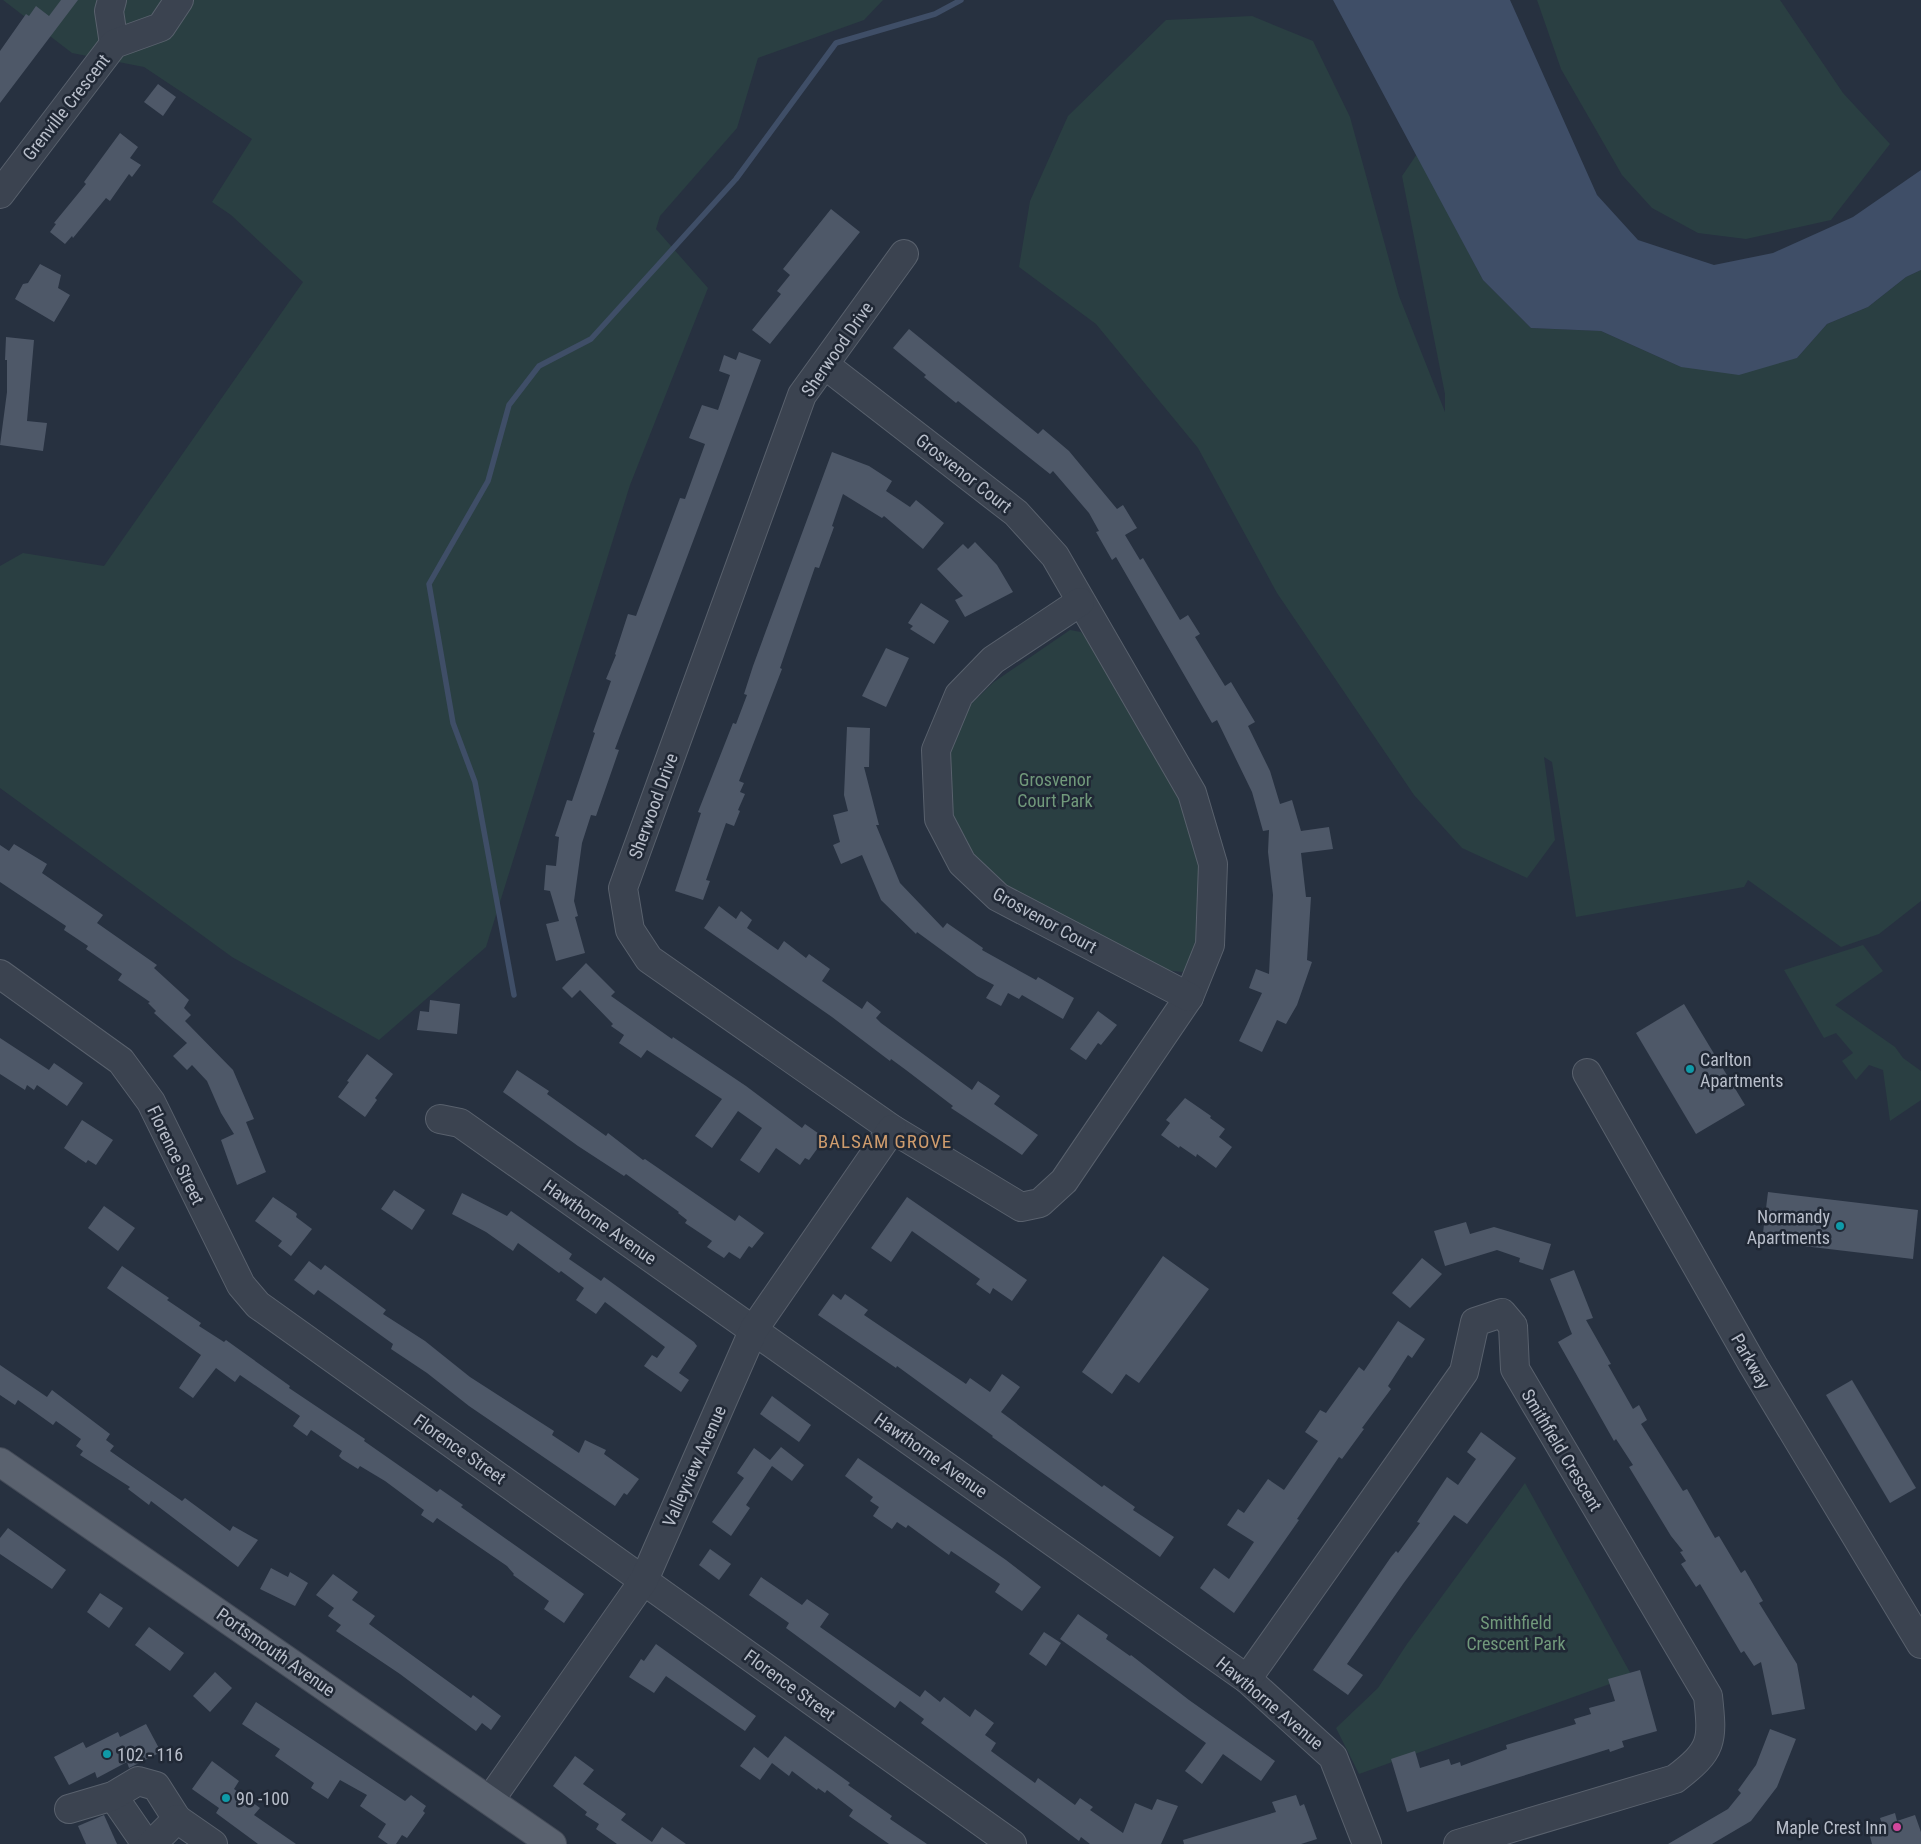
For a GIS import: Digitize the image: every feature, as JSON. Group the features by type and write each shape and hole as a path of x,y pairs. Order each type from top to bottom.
{"main road":[{"name":"Portsmouth Avenue","path":"0,1462 552,1844"}],"street":[{"name":"Grenville Crescent","path":"112,0 109,11 114,44"},
{"name":"Grenville Crescent","path":"1,190 114,44 161,27 179,0"},
{"name":"Sherwood Drive","path":"904,254 802,395 623,888 630,930 649,959 892,1129 1020,1207"},
{"name":"Grosvenor Court","path":"825,365 1016,513 1055,556 1192,793 1213,864 1210,945 1189,996 1064,1181 1040,1203 1020,1207"},
{"name":"Grosvenor Court","path":"1080,602 993,660 959,696 936,750 939,819 962,863 998,897 1189,996"},
{"name":"Florence Street","path":"0,974 121,1061 151,1102 241,1285 258,1305 1012,1844"},
{"name":"Parkway","path":"1587,1073 1753,1365 1921,1644"},
{"name":"Hawthorne Avenue","path":"440,1119 460,1123 1247,1679 1333,1757 1368,1844"},
{"name":"Valleyview Avenue","path":"490,1800 644,1580 754,1329 892,1129"},
{"name":"Smithfield Crescent","path":"1247,1679 1464,1372 1475,1322 1502,1313 1513,1326 1515,1369 1708,1696 1712,1733 1699,1760 1675,1779 1458,1844"},
{"path":"69,1809 113,1796 138,1781 156,1786 178,1819 214,1844"},
{"path":"113,1796 146,1844"},
{"path":"152,1844 178,1819"}],"green space":[{"path":"3,0 883,0 864,20 758,58 737,128 660,216 656,229 708,288 630,485 486,947 379,1040 232,957 0,788 0,566 23,553 104,566 303,282 231,215 212,202 252,139 144,67 72,53"},
{"path":"1537,0 1780,0 1843,93 1890,144 1831,220 1746,239 1698,233 1652,208 1622,175 1561,69"},
{"path":"1252,16 1313,41 1350,117 1399,296 1445,412 1445,394 1402,176 1417,154 1483,280 1531,328 1601,331 1681,367 1797,358 1827,324 1868,307 1906,277 1921,270 1921,901 1879,934 1841,947 1748,880 1744,887 1576,917 1552,762 1544,757 1555,840 1527,878 1462,848 1414,795 1277,593 1198,448 1096,324 1019,267 1030,201 1068,116 1166,20"},
{"name":"Grosvenor Court Park","path":"1070,630 1081,632 1087,639 1188,809 1200,850 1203,927 1191,966 1182,972 1165,970 1002,884 975,858 953,817 946,756 967,708 994,682"},
{"path":"1863,945 1883,971 1835,1005 1895,1047 1903,1058 1921,1071 1921,1100 1890,1121 1883,1070 1869,1065 1856,1080 1842,1061 1853,1053 1836,1033 1824,1038 1784,970"},
{"name":"Smithfield Crescent Park","path":"1525,1483 1632,1676 1359,1774 1336,1728 1378,1688 1407,1644"}],"water":[{"path":"1333,0 1510,0 1597,195 1638,240 1714,265 1773,253 1853,217 1921,170 1921,270 1906,277 1868,307 1827,324 1797,358 1739,375 1681,367 1601,331 1531,328 1483,280"}],"building":[{"path":"61,0 78,0 0,103 0,51 26,14 29,16 36,6 49,16"},
{"path":"158,84 176,97 163,116 144,102"},
{"path":"120,133 138,147 130,158 141,165 132,177 129,174 110,201 106,198 73,238 72,236 65,244 50,232 56,224 54,223 86,184 84,182"},
{"path":"831,209 860,232 770,344 752,330 781,294 777,291 790,275 783,269"},
{"path":"40,264 61,275 58,288 70,295 54,322 15,299 23,284 28,283"},
{"path":"909,329 1038,434 1043,429 1069,451 1117,509 1123,505 1137,528 1125,535 1140,560 1143,558 1180,620 1188,615 1200,634 1195,637 1225,686 1231,682 1255,722 1248,726 1270,771 1280,804 1292,800 1301,831 1329,827 1333,849 1301,853 1306,897 1311,897 1307,960 1312,962 1297,1005 1286,1024 1277,1020 1262,1052 1239,1041 1262,993 1249,988 1256,969 1269,974 1273,895 1268,852 1269,830 1263,831 1252,792 1217,720 1212,723 1116,557 1112,560 1096,532 1099,531 1089,513 1053,471 1050,474 958,401 956,403 893,348"},
{"path":"6,337 34,340 27,421 47,423 43,451 0,445 7,392"},
{"path":"739,352 761,360 615,749 619,750 596,816 591,815 582,843 574,901 578,916 575,917 585,953 556,961 546,924 559,921 550,891 544,890 546,865 556,866 559,837 555,836 567,800 572,801 595,733 593,732 611,681 606,679 616,655 628,614 636,616 680,498 685,499 705,444 689,438 702,405 718,410 730,375 719,371 724,355 736,360"},
{"path":"832,452 869,466 892,481 886,491 910,507 916,500 944,523 923,549 884,516 882,518 843,494 832,526 834,527 819,568 815,567 780,668 782,669 739,781 744,783 740,792 745,794 738,810 740,811 734,826 726,823 706,880 710,881 703,900 675,891 701,813 698,812 733,723 736,724 747,695 744,694 753,666"},
{"path":"975,542 997,565 1013,592 965,617 955,600 963,596 937,569 963,544 968,549"},
{"path":"921,603 949,621 934,644 910,629 913,626 908,623"},
{"path":"886,648 909,658 886,707 862,696"},
{"path":"847,727 870,728 869,767 864,767 879,825 876,825 900,883 943,928 947,923 983,948 982,950 1036,980 1038,977 1074,998 1063,1019 1022,995 1019,999 1008,993 1001,1006 986,998 994,985 977,976 917,932 916,934 881,900 862,855 841,864 833,845 840,842 833,815 848,811 844,795"},
{"path":"14,844 47,864 42,873 103,915 97,923 157,965 154,968 189,1000 184,1008 191,1015 185,1021 233,1070 254,1119 246,1122 266,1172 237,1185 221,1140 234,1134 221,1113 207,1081 192,1065 187,1070 173,1056 187,1043 154,1013 156,1011 148,1003 150,1002 118,980 122,974 86,949 88,946 64,930 66,926 0,882 0,845 9,851"},
{"path":"719,906 736,919 741,911 752,920 747,928 778,950 784,941 806,958 809,954 830,969 822,981 862,1009 867,1001 881,1012 876,1018 881,1023 972,1090 978,1081 1000,1096 994,1104 1038,1135 1022,1155 951,1108 953,1106 891,1059 890,1061 832,1017 704,928"},
{"path":"586,963 615,992 611,996 672,1039 673,1037 746,1086 802,1128 805,1124 825,1138 809,1160 805,1158 800,1165 776,1148 759,1173 740,1160 762,1128 738,1111 712,1148 695,1136 722,1099 647,1050 641,1058 619,1043 624,1035 611,1026 613,1024 580,990 572,998 562,988"},
{"path":"430,1000 460,1004 457,1034 417,1030 420,1011 429,1012"},
{"name":"Carlton Apartments","path":"1684,1004 1745,1105 1696,1134 1636,1033"},
{"path":"1098,1011 1117,1025 1101,1045 1098,1043 1086,1060 1070,1049"},
{"path":"0,1038 49,1070 54,1063 83,1083 67,1106 37,1085 34,1090 27,1085 25,1090 0,1074"},
{"path":"367,1054 393,1074 375,1098 377,1100 365,1117 338,1097"},
{"path":"517,1070 549,1091 547,1094 606,1136 608,1133 643,1160 645,1159 735,1221 739,1215 764,1233 752,1248 749,1246 740,1259 729,1252 724,1258 707,1247 712,1241 685,1223 687,1220 679,1212 626,1174 624,1176 578,1146 503,1092"},
{"path":"1185,1098 1211,1116 1210,1118 1225,1129 1219,1137 1232,1147 1216,1168 1197,1154 1196,1157 1161,1135 1170,1123 1166,1120"},
{"path":"82,1120 113,1140 96,1165 88,1160 86,1163 64,1148"},
{"path":"394,1190 425,1210 412,1230 381,1209"},
{"name":"Normandy Apartments","path":"1768,1192 1918,1210 1913,1259 1762,1241"},
{"path":"462,1193 507,1216 511,1211 572,1254 569,1259 601,1281 604,1277 694,1342 697,1346 679,1373 689,1380 681,1392 644,1366 652,1355 657,1358 665,1347 605,1302 596,1314 576,1300 584,1288 561,1271 559,1273 518,1243 513,1251 486,1232 452,1214"},
{"path":"273,1197 295,1212 297,1214 296,1217 312,1229 291,1256 278,1246 282,1241 255,1221"},
{"path":"907,1197 1027,1280 1012,1301 993,1288 990,1294 976,1284 980,1279 912,1231 891,1262 871,1248"},
{"path":"104,1206 135,1228 118,1251 88,1228"},
{"path":"1466,1222 1470,1234 1494,1227 1551,1244 1543,1270 1519,1262 1520,1258 1497,1250 1445,1266 1434,1231"},
{"path":"1163,1256 1209,1289 1139,1383 1126,1374 1112,1394 1082,1372"},
{"path":"1422,1258 1442,1274 1410,1308 1392,1293"},
{"path":"309,1261 321,1270 325,1265 386,1310 383,1314 425,1341 470,1377 554,1431 552,1435 579,1453 585,1440 606,1450 604,1454 639,1479 627,1495 624,1493 615,1506 469,1406 427,1373 391,1349 393,1344 318,1290 314,1295 294,1280"},
{"path":"122,1266 169,1298 167,1300 201,1323 199,1326 224,1342 226,1340 290,1386 289,1388 365,1439 364,1441 437,1492 440,1489 463,1505 461,1507 584,1594 564,1623 544,1609 549,1601 513,1575 507,1566 437,1518 433,1523 421,1515 424,1510 385,1481 360,1466 358,1469 342,1459 339,1456 342,1451 311,1430 307,1436 293,1426 300,1416 240,1375 235,1382 216,1368 193,1398 179,1388 201,1355 107,1288"},
{"path":"1574,1270 1593,1318 1586,1320 1611,1364 1608,1365 1633,1409 1639,1405 1647,1420 1641,1424 1683,1491 1687,1489 1715,1538 1719,1536 1741,1573 1745,1570 1763,1601 1759,1603 1797,1664 1805,1709 1772,1715 1761,1662 1754,1666 1744,1651 1741,1653 1700,1584 1696,1587 1681,1564 1686,1561 1680,1552 1683,1551 1671,1536 1629,1467 1633,1465 1616,1439 1614,1441 1558,1342 1572,1334 1550,1279"},
{"path":"833,1294 841,1300 845,1294 868,1310 864,1315 966,1384 970,1378 990,1392 1002,1374 1020,1387 1001,1412 1102,1487 1104,1485 1135,1507 1133,1510 1174,1537 1160,1557 992,1437 897,1366 896,1368 818,1315"},
{"path":"1398,1321 1425,1339 1412,1358 1408,1355 1388,1386 1391,1389 1342,1459 1339,1457 1297,1519 1299,1520 1234,1613 1200,1588 1214,1568 1229,1579 1254,1542 1227,1525 1238,1509 1244,1513 1268,1479 1284,1490 1318,1441 1305,1432 1320,1410 1326,1413 1359,1367 1364,1371"},
{"path":"0,1365 47,1397 52,1390 110,1434 106,1440 114,1446 110,1451 182,1501 185,1498 230,1531 233,1526 258,1540 238,1567 151,1501 149,1505 128,1489 130,1487 80,1455 83,1451 76,1446 81,1439 56,1421 53,1425 18,1400 15,1405 0,1395"},
{"path":"1852,1380 1916,1488 1890,1503 1826,1395"},
{"path":"772,1396 811,1425 799,1442 760,1414"},
{"path":"1481,1432 1516,1458 1467,1524 1454,1515 1403,1584 1347,1664 1363,1675 1348,1695 1313,1670 1391,1557 1396,1551 1398,1553 1420,1523 1417,1522 1447,1477 1458,1485 1476,1459 1467,1452"},
{"path":"781,1447 804,1465 792,1481 772,1466 746,1505 750,1508 731,1536 712,1522 744,1478 737,1473 754,1448 770,1460"},
{"path":"858,1458 1006,1560 1041,1587 1022,1611 995,1592 1000,1584 951,1551 949,1555 908,1525 906,1528 897,1522 892,1529 873,1516 879,1507 870,1501 873,1497 845,1476"},
{"path":"8,1528 66,1570 52,1589 0,1554 0,1538"},
{"path":"710,1549 731,1564 719,1580 699,1565"},
{"path":"271,1568 288,1577 290,1572 308,1583 295,1606 260,1589"},
{"path":"333,1574 358,1592 352,1600 375,1616 369,1624 471,1698 473,1695 501,1716 491,1730 482,1723 476,1731 400,1674 336,1631 341,1625 328,1616 334,1608 316,1595"},
{"path":"761,1577 802,1605 807,1599 829,1614 820,1627 920,1697 925,1690 940,1702 944,1697 970,1717 975,1709 994,1723 985,1735 996,1743 991,1751 1035,1783 1038,1778 1075,1805 1080,1798 1093,1807 1090,1810 1123,1833 1135,1803 1152,1810 1157,1799 1178,1806 1161,1844 1090,1844 1081,1837 1079,1841 921,1723 924,1719 900,1701 895,1708 786,1628 789,1623 749,1595"},
{"path":"100,1593 123,1608 109,1628 87,1612"},
{"path":"1078,1614 1108,1635 1106,1639 1131,1655 1189,1700 1275,1761 1261,1781 1223,1754 1202,1784 1185,1771 1206,1743 1060,1639"},
{"path":"149,1627 184,1653 170,1671 135,1645"},
{"path":"1044,1632 1061,1643 1046,1666 1029,1654"},
{"path":"656,1644 756,1716 745,1731 666,1676 654,1693 629,1677 641,1659 644,1661"},
{"path":"1640,1670 1657,1731 1622,1741 1624,1747 1610,1752 1609,1749 1407,1812 1391,1759 1415,1751 1420,1768 1449,1759 1451,1765 1460,1762 1461,1766 1507,1749 1506,1745 1576,1724 1574,1719 1591,1714 1589,1708 1615,1701 1608,1679"},
{"path":"215,1672 232,1688 210,1712 193,1696"},
{"path":"256,1702 405,1801 411,1795 426,1806 423,1811 425,1813 407,1838 402,1835 396,1844 388,1844 378,1837 386,1824 360,1806 367,1795 340,1780 328,1799 311,1788 314,1783 275,1756 280,1749 242,1724"},
{"name":"102 - 116","path":"146,1724 161,1752 129,1768 127,1762 97,1778 95,1772 69,1785 54,1757 83,1742 86,1748 118,1732 120,1737"},
{"path":"1770,1729 1796,1739 1777,1787 1751,1821 1712,1844 1668,1844 1728,1809 1741,1793 1738,1790 1756,1765"},
{"path":"785,1736 850,1783 848,1785 892,1816 890,1819 927,1844 889,1844 849,1816 853,1810 827,1790 825,1793 818,1788 817,1790 792,1771 789,1776 772,1763 760,1780 740,1766 754,1747 768,1758"},
{"path":"575,1756 594,1770 583,1784 626,1814 621,1820 652,1842 662,1827 686,1844 617,1844 596,1829 599,1824 585,1815 587,1812 553,1786"},
{"name":"90 -100","path":"212,1761 239,1781 234,1789 260,1808 254,1815 296,1844 258,1844 216,1813 219,1808 192,1789"},
{"path":"1296,1795 1300,1806 1304,1804 1317,1839 1301,1844 1184,1844 1183,1840 1276,1812 1272,1802"},
{"name":"Maple Crest Inn","path":"1895,1813 1897,1821 1915,1815 1921,1832 1921,1844 1872,1844 1868,1829 1882,1824 1880,1818"},
{"path":"104,1815 117,1844 86,1844 78,1826"}],"waterway":[{"path":"514,995 475,782 453,723 429,584 488,481 509,405 539,366 591,339 736,179 836,43 935,14 961,0"}],"place":[{"name":"Carlton Apartments","path":"1690,1069"},
{"name":"Normandy Apartments","path":"1840,1226"},
{"name":"102 - 116","path":"107,1754"},
{"name":"90 -100","path":"226,1798"},
{"name":"Maple Crest Inn","path":"1897,1827"}],"district":[{"name":"BALSAM GROVE","path":"885,1141"}]}
